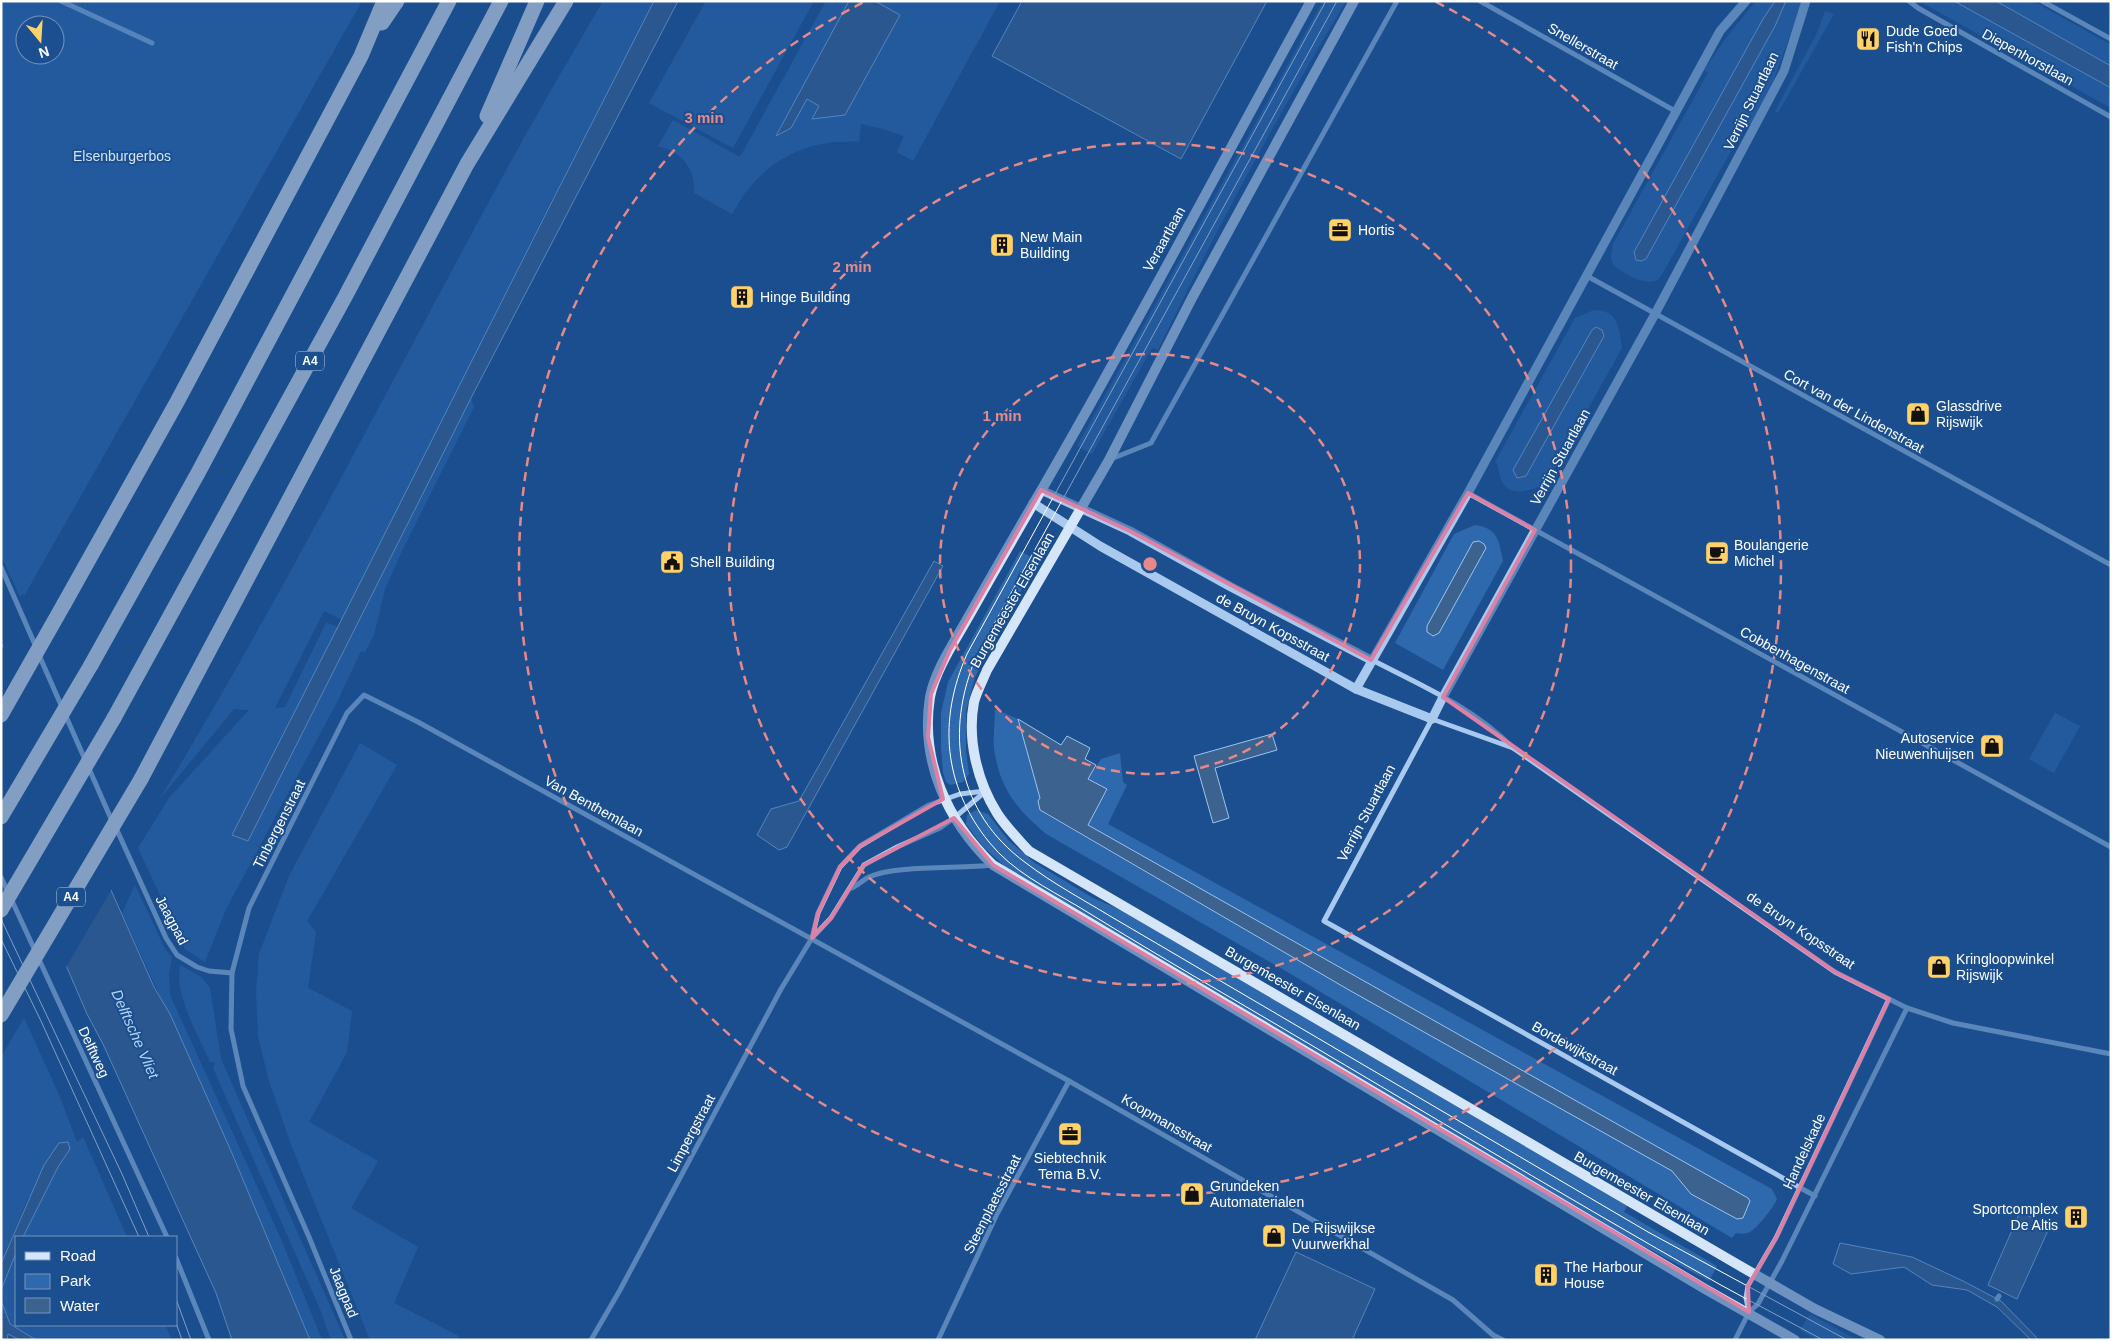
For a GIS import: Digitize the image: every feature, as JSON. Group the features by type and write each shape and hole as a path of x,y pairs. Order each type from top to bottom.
{"highway":[{"path":"361,56 384,1"},
{"path":"1,715 177,402 361,56 397,1"},
{"path":"1,817 91,665 198,472 450,1"},
{"name":"A4","path":"1,910 114,718 345,297 501,1"},
{"name":"A4","path":"467,164 537,1"},
{"name":"A4","path":"1,1015 141,779 467,164 566,1"}],"main road":[{"name":"Veraartlaan","path":"1041,490 1310,1"},
{"path":"1081,508 1192,298 1354,1"},
{"name":"Burgemeester Elsenlaan","path":"1041,490 950,650 931,694 928,737 932,761 944,799 954,818 977,850 993,865 1705,1289 1749,1312 1795,1340"},
{"name":"Burgemeester Elsenlaan","path":"1081,508 987,670 975,700 972,726 974,755 986,791 997,812 1029,851 1754,1274 1815,1309 1880,1340"}],"street":[{"path":"1108,460 1150,443 1397,1"},
{"name":"Snellerstraat","path":"1480,1 1675,111"},
{"path":"1356,688 1468,493 1720,31 1746,1"},
{"name":"Verrijn Stuartlaan","path":"1324,921 1443,696 1655,314 1784,71 1806,1"},
{"name":"Diepenhorstlaan","path":"1909,1 1918,8 2111,117"},
{"path":"2042,1 2111,39"},
{"name":"Cort van der Lindenstraat","path":"1587,276 2111,564"},
{"name":"de Bruyn Kopsstraat","path":"1041,490 1130,531 1231,587 1443,696 1495,730 1513,748 1835,972 1907,1008 1954,1023 2111,1054"},
{"name":"Cobbenhagenstraat","path":"1468,493 2111,847"},
{"name":"de Bruyn Kopsstraat","path":"1033,503 1105,549 1356,688 1432,719 1513,748"},
{"name":"Jaagpad","path":"1,568 166,938 177,955 197,967 210,971 232,973 231,1029 243,1086 309,1236 351,1340"},
{"name":"Tinbergenstraat","path":"232,973 249,908 347,713 364,695"},
{"name":"Van Benthemlaan","path":"364,695 395,709 812,938"},
{"name":"Limpergstraat","path":"812,938 818,912 840,867 860,846 929,805 960,794 986,791"},
{"name":"Limpergstraat","path":"592,1340 781,988 812,938 831,918 850,890 864,865 940,828 986,791"},
{"name":"Limpergstraat","path":"850,890 870,877 895,871 993,865"},
{"name":"Delftweg","path":"1,877 167,1236"},
{"name":"Bordewijkstraat","path":"1324,921 1814,1196"},
{"name":"Koopmansstraat","path":"812,938 1069,1081 1453,1300 1492,1338 1503,1340"},
{"name":"Handelskade","path":"1749,1312 1746,1298 1748,1286 1776,1238 1798,1187 1889,999"},
{"name":"Handelskade","path":"1735,1340 1749,1312 1758,1304 1771,1283 1907,1008"},
{"name":"Steenplaetsstraat","path":"938,1340 998,1214 1069,1081"},
{"path":"178,1263 209,1340"}],"highlighted area":[{"path":"1041,490 1130,531 1371,660 1468,493 1535,530 1443,697 1835,972 1889,999 1776,1238 1748,1286 1749,1312 993,865 954,818 864,865 831,918 812,938 818,913 840,867 860,846 943,799 928,737 931,694 950,650"}],"green space":[{"name":"Elsenburgerbos","path":"1,1 362,1 24,596 23,593 20,597 1,555"},
{"path":"603,1 654,1 542,219 342,620 324,611 275,708 285,707 326,623 339,627 232,834 248,841 471,398 474,407 385,589 374,635 365,652 361,651 337,702 226,909 205,962 185,949 138,848 169,798 249,710 234,709 159,800 295,564 509,165"},
{"path":"706,1 814,1 733,148 649,103"},
{"path":"826,1 1000,1 913,161 897,152 904,136 861,124 859,142 838,142 819,145 801,150 784,158 755,182 732,214 694,193 690,169 685,162 674,152 658,146 673,120 740,157"},
{"path":"1323,1 1346,1 1248,174 1158,350 1152,348 1092,454 1077,446"},
{"path":"1756,1 1775,1 1763,19 1634,252 1634,256 1641,261 1646,258 1775,26 1786,1 1802,1 1773,82 1751,126 1746,124 1660,277 1653,282 1634,278 1613,264 1611,257 1613,244 1708,73 1704,70 1726,38"},
{"path":"1919,1 1954,1 2111,88 2111,108"},
{"path":"1996,1 2033,1 2111,45 2111,66"},
{"path":"1825,11 1834,14 1778,113 1775,111 1817,33"},
{"path":"1594,310 1609,313 1616,322 1622,348 1546,484 1521,491 1508,489 1503,484 1498,465 1495,462 1575,318","holes":["1604,336 1526,476 1518,478"]},
{"path":"1475,525 1489,529 1496,537 1503,561 1443,670 1395,643 1454,534","holes":["1479,541 1486,548 1439,633 1433,636 1427,632"]},
{"path":"1020,551 1037,560 975,677 966,711 966,750 969,774 963,782 950,785 946,782 943,773 941,747 941,713 948,682"},
{"path":"995,709 1018,719 1040,798 1038,801 1040,810 1047,815 1349,990 1672,1171 1691,1194 1737,1219 1743,1218 1750,1201 1748,1198 1088,825 1107,790 1088,779 1101,759 1120,753 1123,782 1127,785 1108,824 1772,1189 1777,1199 1772,1207 1760,1223 1751,1231 1745,1234 1736,1233 1732,1238 1284,970 1046,834 1019,808 1002,780 994,750"},
{"path":"2055,713 2080,726 2054,773 2029,759"},
{"path":"360,743 397,765 307,921 316,932 308,988 352,1011 347,1052 309,1122 378,1161 351,1208 418,1247 394,1303 459,1336 457,1340 370,1340 292,1147 269,1081 258,1036 256,992 259,954 289,876"},
{"path":"976,810 988,814 1008,840 1035,863 1093,898 1138,917 1627,1206 1624,1212 1717,1266 1709,1281 1623,1235 1009,870 983,847 966,824 967,815"},
{"path":"135,885 165,949 172,957 169,974 170,995 281,1239 322,1340 310,1340 231,1151 122,913"},
{"path":"180,965 201,977 210,988 221,1059 345,1340 331,1340 320,1309 213,1068 215,1062 210,1062 188,1014 180,989"},
{"path":"24,1018 60,1097 77,1142 83,1137 127,1236 24,1236 58,1167 70,1149 28,1198 1,1264 1,1057"},
{"path":"15,1255 15,1326 165,1326 172,1340 36,1340 10,1324 1,1300 1,1290"},
{"path":"1810,1314 1857,1340 1817,1340 1800,1330"}],"water":[{"path":"654,1 678,1 471,398 248,841 232,835 548,209"},
{"path":"849,1 875,1 900,15 845,115 812,119 819,106 807,99 791,128 776,136"},
{"path":"1022,1 1267,1 1181,159 992,56"},
{"path":"1775,1 1786,1 1775,26 1646,259 1636,260 1634,252 1763,19"},
{"path":"1954,1 1996,1 2111,66 2111,88"},
{"path":"1596,327 1602,330 1604,336 1526,476 1517,478 1513,470 1592,330"},
{"path":"1479,541 1486,548 1439,633 1433,636 1427,632 1427,626 1473,542"},
{"path":"934,561 943,566 787,847 779,850 757,835 771,809 799,801"},
{"name":"Delftsche Vliet","path":"1,642 154,987 170,1014 231,1151 310,1340 232,1340 216,1293 103,1044 87,1014 1,815"},
{"path":"1018,719 1061,745 1067,736 1090,748 1085,759 1096,765 1088,779 1107,789 1088,825 1748,1198 1750,1201 1743,1218 1737,1219 1691,1194 1672,1171 1349,990 1040,810 1038,801 1040,798"},
{"path":"1272,734 1277,750 1215,768 1229,818 1213,823 1194,756"},
{"path":"68,1142 70,1149 58,1167 24,1236 15,1236 15,1255 1,1290 1,1264 44,1165 59,1143"},
{"path":"2020,1212 2050,1226 2017,1299 1988,1285"},
{"path":"1840,1243 1912,1257 1963,1281 2001,1301 2039,1340 2031,1340 1997,1307 1967,1290 1932,1285 1904,1267 1851,1274 1833,1264"},
{"path":"1296,1252 1375,1289 1352,1340 1255,1340"},
{"path":"1,1300 10,1324 36,1340 20,1340 8,1334 7,1340 1,1340"}],"pier":[{"path":"5,644 113,887 65,969 1,821 1,651"}],"waterway":[{"path":"61,1 152,43"}],"tram line":[{"path":"1326,1 967,654 952,703 949,727 954,775 962,798 989,842 1008,862 1031,878 1594,1212 1719,1284 1823,1340"},
{"path":"1337,1 977,655 967,684 961,712 960,741 963,768 971,795 984,820 1002,843 1026,863 1057,884 1648,1232 1847,1340"},
{"path":"1,919 122,1174 149,1236"},
{"path":"1,939 41,1021 139,1236"},
{"path":"178,1304 191,1340"},
{"path":"177,1326 182,1340"}],"place":[{"name":"Dude Goed Fish'n Chips","path":"1868,39"},
{"name":"Hortis","path":"1340,230"},
{"name":"New Main Building","path":"1002,245"},
{"name":"Hinge Building","path":"742,297"},
{"name":"Glassdrive Rijswijk","path":"1918,414"},
{"name":"Boulangerie Michel","path":"1717,553"},
{"name":"Shell Building","path":"672,562"},
{"name":"Autoservice Nieuwenhuijsen","path":"1992,746"},
{"name":"Kringloopwinkel Rijswijk","path":"1939,967"},
{"name":"Siebtechnik Tema B.V.","path":"1070,1134"},
{"name":"Grundeken Automaterialen","path":"1192,1194"},
{"name":"Sportcomplex De Altis","path":"2076,1217"},
{"name":"De Rijswijkse Vuurwerkhal","path":"1274,1236"},
{"name":"The Harbour House","path":"1546,1275"}]}
